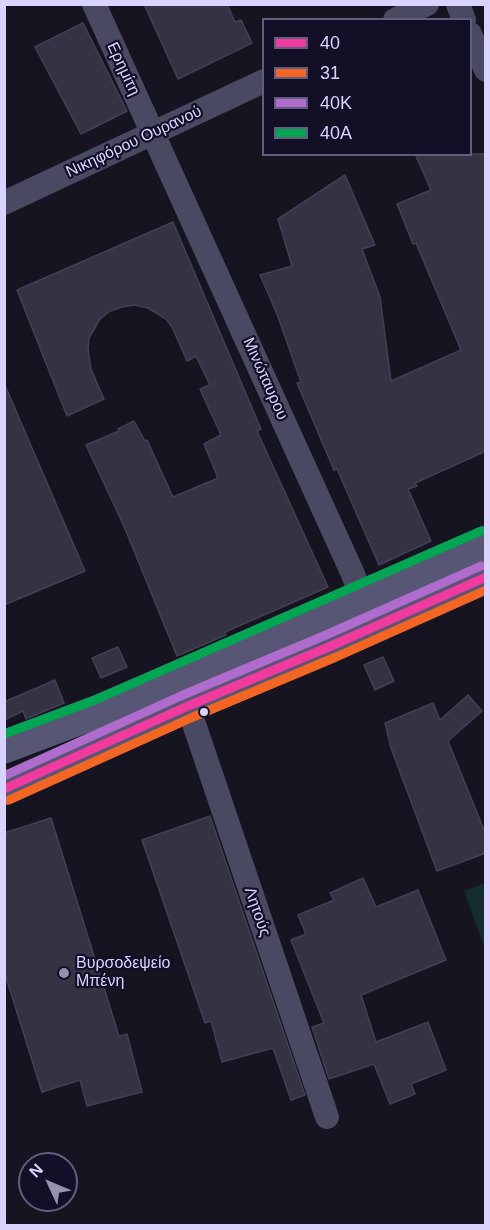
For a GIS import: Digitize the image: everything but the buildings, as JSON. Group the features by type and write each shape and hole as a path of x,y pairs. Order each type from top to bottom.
{"main road":[{"path":"4,747 99,711 486,542"},
{"path":"4,789 188,706 486,578"}],"street":[{"name":"Ερημίτη","path":"94,4 153,133"},
{"path":"399,18 427,4"},
{"path":"472,36 486,70"},
{"name":"Νικηφόρου Ουρανού","path":"4,203 262,82"},
{"name":"Μινώταυρου","path":"153,133 374,626"},
{"name":"Λητούς","path":"188,706 327,1117"}],"green space":[{"path":"486,883 485,950 464,891"}],"transit line":[{"name":"40Α","path":"4,734 95,700 481,531"},
{"name":"40Κ","path":"4,776 183,695 481,566"},
{"name":"40","path":"4,789 188,706 486,577"},
{"name":"31","path":"9,800 193,717 336,657 486,590"}],"place":[{"name":"Βυρσοδεψείο Μπένη","path":"64,973"}]}
